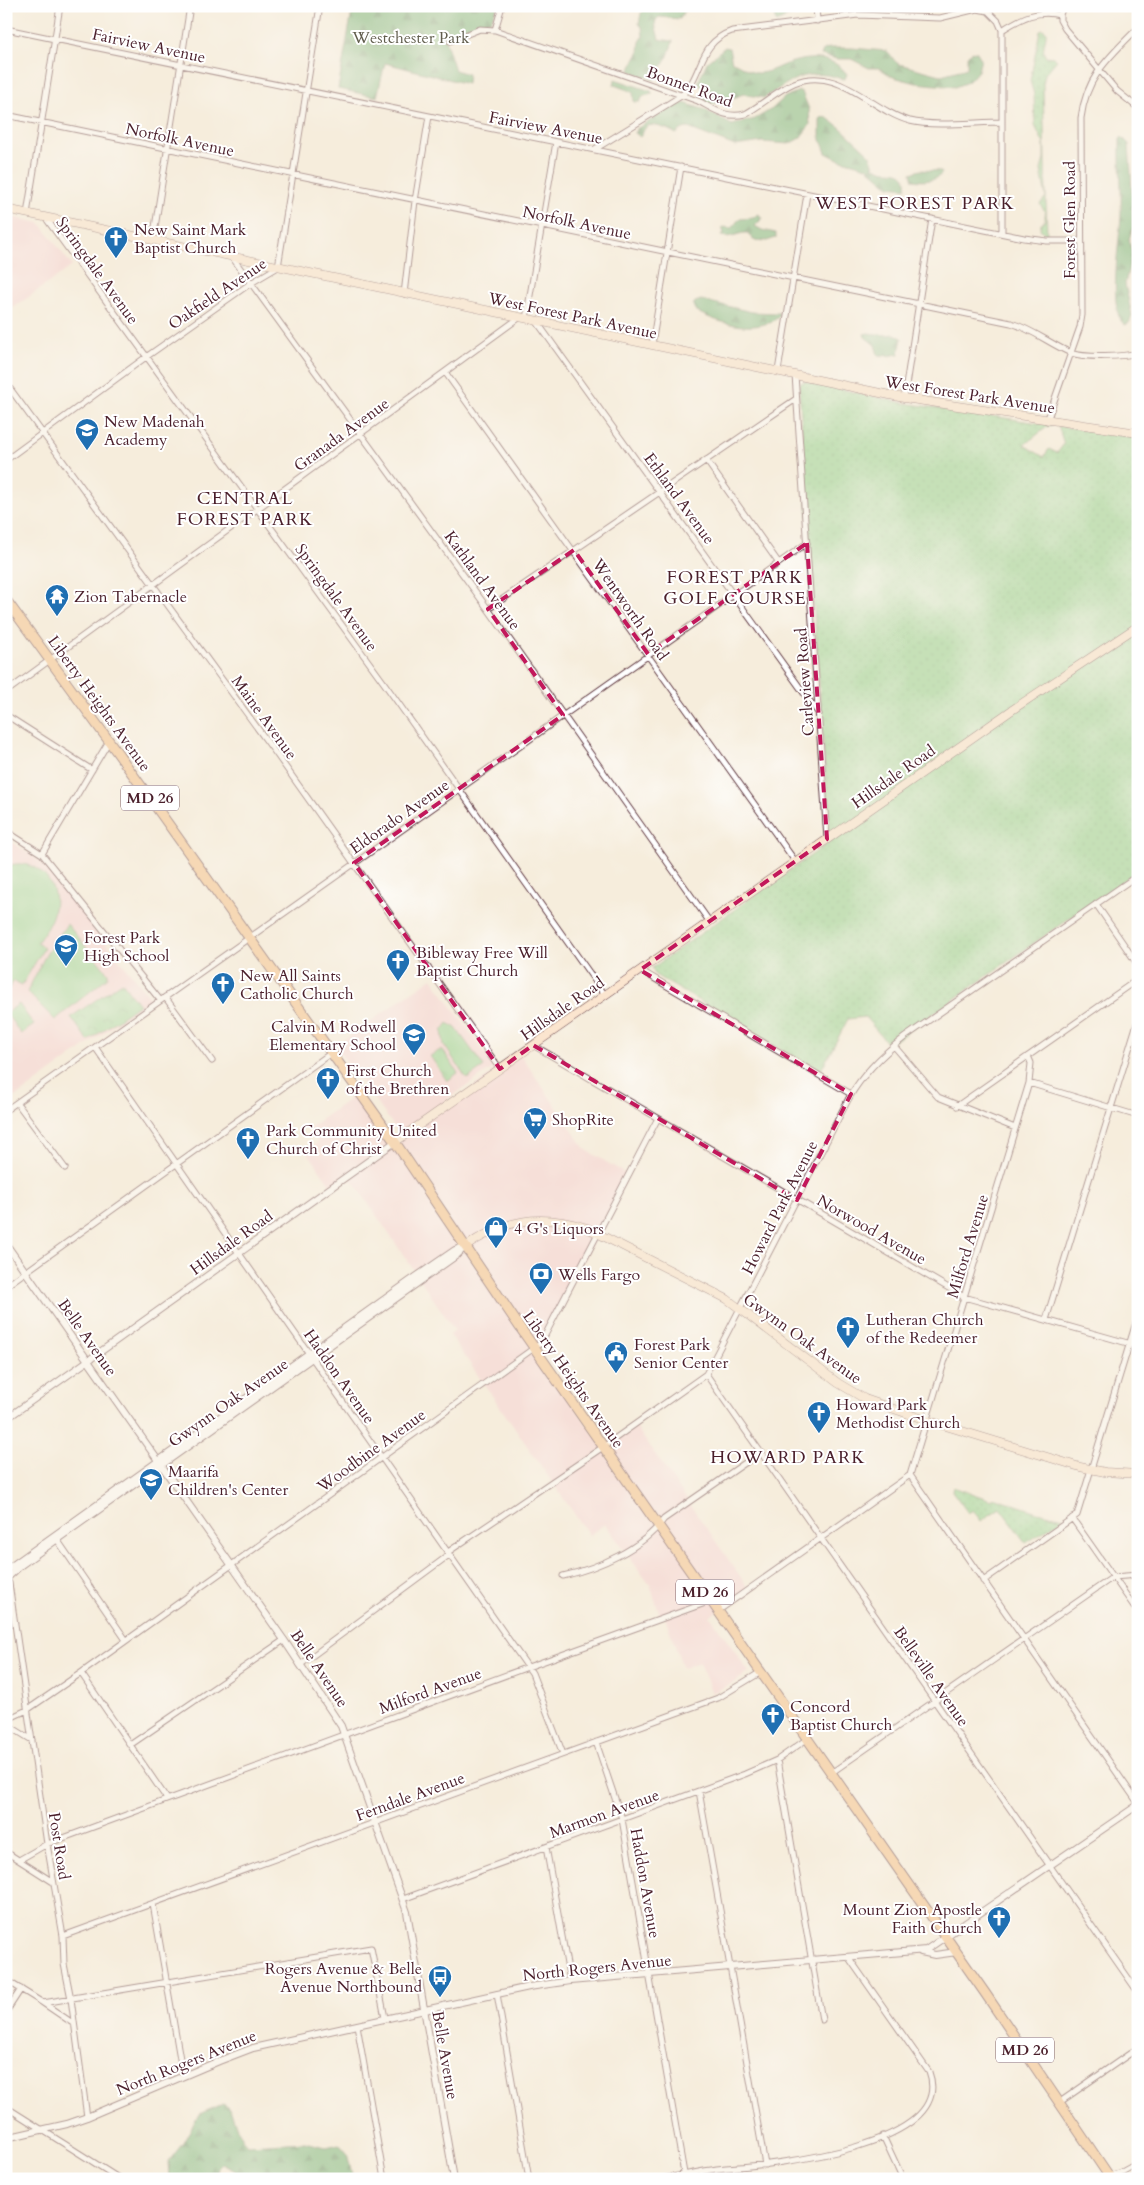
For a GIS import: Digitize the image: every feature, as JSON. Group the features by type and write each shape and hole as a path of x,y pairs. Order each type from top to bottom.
{"main road":[{"name":"West Forest Park Avenue","path":"6,209 904,398 1047,421 1138,433"},
{"name":"Liberty Heights Avenue","path":"6,600 109,740 395,1142 534,1348 957,1952 1110,2177"},
{"name":"Hillsdale Road","path":"395,1142 795,861 1020,705 1138,626"},
{"name":"Gwynn Oak Avenue","path":"465,1247 493,1230 534,1219 574,1224 599,1233 740,1308 852,1392 879,1405 1091,1470 1138,1474"}],"street":[{"path":"27,214 60,6"},
{"path":"153,240 190,6"},
{"name":"Oakfield Avenue","path":"6,460 146,357 251,283 278,267 320,6"},
{"path":"495,30 502,6"},
{"path":"816,6 817,21"},
{"path":"1064,6 1060,20 1065,29 1122,96 1138,108"},
{"path":"594,149 681,96 692,84 707,48 724,34 732,31 858,15 940,18 976,9 988,12 998,21 1002,30 1002,233"},
{"path":"1002,30 1029,15 1047,12 1060,15"},
{"name":"Fairview Avenue","path":"6,29 1035,240 1081,241"},
{"name":"Bonner Road","path":"450,41 480,29 495,30 698,101 716,112 736,116 753,110 794,83 804,80 826,79 847,87 909,121 931,123 1002,122"},
{"name":"Forest Glen Road","path":"1047,421 1080,327 1082,315 1081,118 1086,93 1099,69 1134,32"},
{"name":"Norfolk Avenue","path":"6,115 1017,325 1077,355 1138,353"},
{"path":"404,294 415,200 429,116"},
{"path":"523,319 542,227 556,142"},
{"path":"652,345 681,167"},
{"path":"778,371 807,194"},
{"name":"Springdale Avenue","path":"45,218 258,510 604,995"},
{"path":"904,398 932,219"},
{"name":"Kathland Avenue","path":"232,257 488,608 710,921"},
{"name":"Granada Avenue","path":"6,692 154,586 445,372 523,319"},
{"name":"Ethland Avenue","path":"537,322 819,714"},
{"name":"Wentworth Road","path":"445,372 795,861"},
{"name":"Carleview Road","path":"795,375 827,839"},
{"name":"Maine Avenue","path":"6,383 354,863 500,1069"},
{"path":"488,608 796,399"},
{"path":"706,460 778,562"},
{"name":"Eldorado Avenue","path":"6,1110 807,543"},
{"path":"6,716 92,770"},
{"path":"42,854 109,740"},
{"path":"6,831 42,854 212,1061"},
{"name":"Howard Park Avenue","path":"300,1665 449,1553 706,1374 851,1094 865,1074 894,1046 1138,875"},
{"path":"1096,904 1138,964"},
{"path":"640,970 851,1094"},
{"path":"957,1106 1138,979"},
{"path":"1046,1320 1138,1020"},
{"name":"Norwood Avenue","path":"533,1046 964,1297 1138,1346"},
{"path":"894,1046 933,1092 957,1106 1016,1128"},
{"name":"Haddon Avenue","path":"94,1047 532,1673 563,1754"},
{"path":"6,1286 332,1053"},
{"name":"Milford Avenue","path":"910,1476 1029,1083 1031,1063 1028,1056"},
{"path":"1029,1083 1138,1116"},
{"path":"17,1103 65,1168"},
{"name":"Woodbine Avenue","path":"6,1722 81,1673 543,1341 658,1118"},
{"name":"Hillsdale Road","path":"6,1420 395,1142"},
{"name":"Belle Avenue","path":"6,1244 338,1720 403,1899 454,2179"},
{"name":"Gwynn Oak Avenue","path":"6,1570 56,1538 455,1250 465,1247"},
{"path":"983,1581 1077,1515 1138,1316"},
{"name":"Belleville Avenue","path":"706,1374 1138,1992"},
{"path":"563,1576 590,1569 607,1562 658,1526 664,1519 760,1452"},
{"path":"718,1611 910,1476 1138,1804"},
{"path":"1072,1518 1138,1612"},
{"path":"56,1538 126,1640"},
{"name":"Gwynn Oak Avenue","path":"6,1580 56,1538"},
{"path":"831,1773 1113,1577 1138,1575"},
{"name":"Post Road","path":"6,1580 9,1583 46,1844 63,1936 64,1964 71,1999 87,2117"},
{"path":"6,1598 12,1602"},
{"name":"Milford Avenue","path":"19,1860 46,1844 711,1601"},
{"path":"130,1745 284,1640"},
{"name":"Ferndale Avenue","path":"63,1936 718,1698 761,1672"},
{"path":"81,1673 167,1799"},
{"path":"6,1722 32,1740"},
{"name":"Marmon Avenue","path":"403,1899 756,1770 777,1760 807,1739"},
{"name":"Haddon Avenue","path":"596,1742 622,1819 685,2177"},
{"path":"777,1760 822,2020"},
{"path":"700,1791 765,2165"},
{"name":"North Rogers Avenue","path":"6,2138 43,2130 87,2117 253,2048 497,1994 570,1981 920,1952 929,1949 1138,1804"},
{"path":"546,1847 570,1981"},
{"path":"6,1852 53,1882"},
{"path":"153,1904 183,2076"},
{"path":"43,2003 370,1948 385,2018"},
{"path":"920,1952 935,1955 957,1952"},
{"path":"662,2179 765,2165 839,2152 883,2136 911,2121 926,2109 934,2089 929,2072 849,1958"},
{"path":"6,1980 74,2024"},
{"path":"6,2012 21,1989"},
{"path":"497,1994 529,2179"},
{"path":"357,2025 384,2179"},
{"path":"1060,2102 1138,2048"},
{"path":"6,2107 120,2179"},
{"path":"883,2136 903,2179"},
{"path":"1096,2179 1110,2177 1138,2163"}],"highlighted area":[{"path":"807,543 827,839 640,970 851,1094 797,1200 533,1045 500,1069 354,863 563,715 488,609 574,550 648,654"}],"shaded area":[{"path":"6,216 40,223 72,266 6,313"},
{"name":"Forest Park High School","path":"6,838 41,862 151,999 6,1104"},
{"path":"432,978 493,1065 493,1068 445,1101 447,1106 520,1054 585,1149 628,1175 535,1349 602,1446 634,1424 749,1589 710,1616 749,1672 733,1683 712,1693 699,1662 683,1668 665,1617 661,1618 650,1585 605,1524 589,1535 450,1335 455,1331 359,1190 347,1175 332,1187 306,1150 318,1142 308,1129 359,1092 393,1138 399,1133 335,1046"}],"green space":[{"name":"Westchester Park","path":"353,6 498,6 491,20 444,36 455,70 468,74 467,84 385,63 377,97 338,89"},
{"path":"648,6 691,6 683,13 680,19 659,17 656,20 655,24 659,39 673,41 668,56 654,80 630,71 639,52 643,37 642,27 639,24 641,13"},
{"path":"773,6 803,6 800,14 788,16 777,22"},
{"path":"1040,30 1046,31 1045,56 1053,57 1057,60 1045,74 1043,84 1046,197 1041,170 1044,159 1044,144 1035,126 1034,94 1030,81"},
{"path":"725,47 729,48 732,62 757,73 802,60 819,59 834,63 847,74 845,79 828,75 808,76 793,80 764,98 743,94 734,98 722,97 719,102 711,105 703,100 703,93 707,89 700,86 698,82 707,62"},
{"path":"829,48 887,51 899,64 941,75 967,68 967,56 972,51 977,52 981,59 978,71 968,82 955,87 916,83 893,77 879,68 869,68 851,59 836,59 821,55 823,50"},
{"path":"615,79 651,91 653,94 643,96 640,102 634,102 633,92 614,85"},
{"path":"799,91 802,92 809,109 810,125 800,138 789,144 762,142 735,146 688,128 676,134 653,125 646,127 640,137 635,133 636,129 673,107 684,103 703,109 732,125 755,119 772,109 785,97"},
{"path":"826,117 870,155 874,167 884,171 898,172 904,176 906,188 889,186 867,167 838,159 826,153 820,137 820,118"},
{"path":"1122,137 1129,144 1133,228 1129,239 1132,254 1125,284 1132,316 1129,323 1125,325 1119,318 1115,290 1121,213 1120,139"},
{"path":"920,170 941,171 942,173 937,178 929,180 913,180 911,173"},
{"path":"1046,197 1047,236 1040,229 1041,223 1045,221 1045,212 1040,204"},
{"path":"759,214 762,219 755,226 762,230 776,233 776,238 767,241 753,240 748,233 729,237 722,236 724,232 721,228 732,228 739,219 752,218"},
{"path":"701,300 752,312 779,313 781,315 765,324 755,326 735,325 716,320 699,312 693,305"},
{"path":"864,334 895,334 902,338 899,354 878,355 875,345 865,337"},
{"name":"FOREST PARK GOLF COURSE","path":"804,381 903,403 1052,425 1024,445 1044,457 1049,449 1057,453 1064,444 1058,426 1138,438 1138,870 889,1045 865,1017 848,1019 820,1072 655,975 652,968 830,842 799,387"},
{"path":"6,861 9,862 7,866 27,865 43,874 53,889 55,899 51,918 37,943 44,948 22,985 14,981 6,992"},
{"path":"67,924 108,973 108,977 55,1020 27,992 45,956"},
{"path":"122,982 139,1005 88,1041 71,1017"},
{"path":"19,1004 34,1025 21,1034 6,1013"},
{"path":"448,1023 456,1028 484,1067 467,1079 444,1045 442,1031"},
{"path":"442,1049 458,1073 447,1081 430,1056"},
{"path":"953,1487 991,1500 993,1497 1037,1512 1064,1518 1026,1543 1000,1508 981,1521 973,1510 968,1513 952,1491"},
{"path":"223,2104 233,2116 240,2134 247,2145 305,2142 326,2147 339,2144 347,2153 353,2179 322,2179 313,2175 289,2179 236,2179 235,2171 221,2164 218,2167 216,2179 170,2179 169,2161 183,2143 199,2114"}],"place":[{"name":"New Saint Mark Baptist Church","path":"116,259"},
{"name":"New Madenah Academy","path":"87,451"},
{"name":"Zion Tabernacle","path":"57,617"},
{"name":"Forest Park High School","path":"66,967"},
{"name":"Bibleway Free Will Baptist Church","path":"398,982"},
{"name":"New All Saints Catholic Church","path":"223,1005"},
{"name":"Calvin M Rodwell Elementary School","path":"414,1056"},
{"name":"First Church of the Brethren","path":"328,1100"},
{"name":"ShopRite","path":"535,1140"},
{"name":"Park Community United Church of Christ","path":"248,1160"},
{"name":"4 G's Liquors","path":"496,1249"},
{"name":"Wells Fargo","path":"541,1295"},
{"name":"Lutheran Church of the Redeemer","path":"848,1349"},
{"name":"Forest Park Senior Center","path":"616,1374"},
{"name":"Howard Park Methodist Church","path":"819,1434"},
{"name":"Maarifa Children's Center","path":"151,1501"},
{"name":"Concord Baptist Church","path":"773,1736"},
{"name":"Mount Zion Apostle Faith Church","path":"999,1939"},
{"name":"Rogers Avenue & Belle Avenue Northbound","path":"440,1998"}],"district":[{"name":"WEST FOREST PARK","path":"915,203"},
{"name":"CENTRAL FOREST PARK","path":"245,508"},
{"name":"FOREST PARK GOLF COURSE","path":"735,587"},
{"name":"HOWARD PARK","path":"788,1457"}]}
